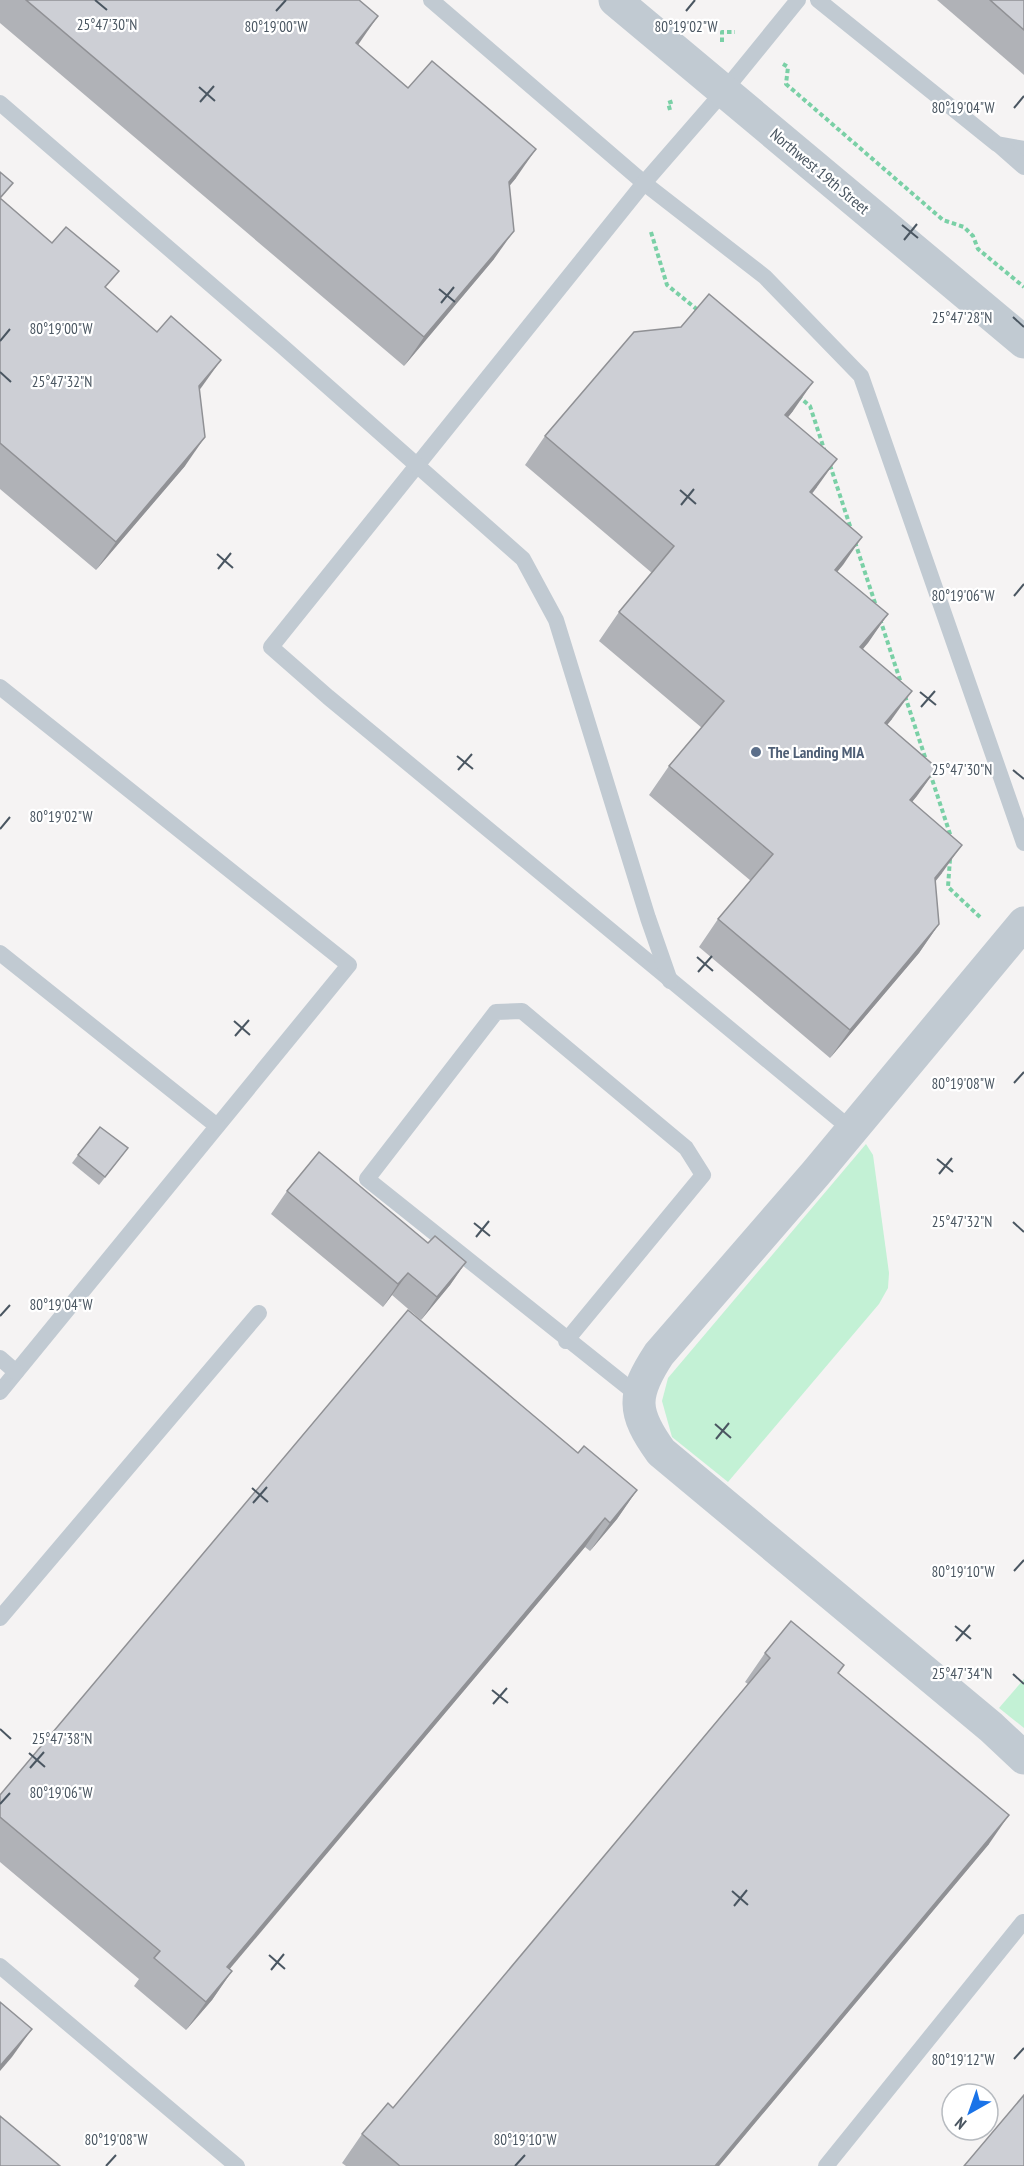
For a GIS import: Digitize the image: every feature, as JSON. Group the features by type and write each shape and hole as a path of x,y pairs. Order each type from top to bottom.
{"street":[{"name":"Northwest 19th Street","path":"615,0 1024,342"},
{"path":"1024,922 852,1130 659,1354 644,1378 639,1396 640,1416 648,1434 662,1452 982,1719 1024,1758"}],"lane":[{"path":"431,0 644,183 765,277 861,376 1024,843"},
{"path":"798,0 724,91 644,183 272,647 671,982 852,1130"},
{"path":"818,0 1024,167"},
{"path":"0,104 523,559 556,620 648,918 671,982"},
{"path":"997,144 1024,149"},
{"path":"0,687 349,965 0,1392"},
{"path":"0,953 217,1126"},
{"path":"566,1341 703,1175 686,1148 522,1011 496,1012 367,1179 566,1341 639,1396"},
{"path":"0,1618 259,1313"},
{"path":"0,1358 16,1372"},
{"path":"826,2166 1023,1922"},
{"path":"0,1966 237,2166"}],"path":[{"path":"722,43 722,32 730,34 740,29"},
{"path":"783,64 788,67 786,84 944,220 964,227 973,236 978,249 1024,287"},
{"path":"651,232 667,285 703,315"},
{"path":"792,390 810,406 952,839"},
{"path":"951,849 948,887 982,919"}],"green space":[{"path":"866,1144 873,1155 889,1273 888,1288 879,1304 728,1482 672,1437 662,1401 668,1378"},
{"path":"1024,1679 1024,1728 999,1708"}],"building":[{"path":"26,0 359,0 378,16 356,43 408,88 432,61 536,149 509,182 514,231 424,337"},
{"path":"990,0 1024,0 1024,30"},
{"path":"0,172 13,183 0,198"},
{"path":"0,198 52,243 66,227 119,271 105,287 157,332 171,316 221,360 199,386 205,437 116,542 0,443"},
{"path":"709,294 813,382 785,415 837,459 810,492 862,537 835,570 888,614 860,647 912,691 885,723 937,768 910,800 962,845 935,878 939,924 850,1030 718,919 773,854 669,766 724,701 619,612 674,546 545,436 634,332 681,327"},
{"path":"100,1127 128,1148 105,1177 78,1155"},
{"path":"319,1152 428,1243 435,1236 466,1262 437,1297 408,1273 398,1284 287,1191"},
{"path":"408,1310 578,1453 584,1446 637,1490 610,1523 605,1518 227,1967 232,1971 206,2002 154,1958 160,1951 0,1817 0,1795"},
{"path":"791,1621 844,1665 838,1673 1009,1815 715,2166 400,2166 362,2134 388,2103 393,2108 770,1658 765,1653"},
{"path":"0,2002 32,2029 0,2066"},
{"path":"1024,2095 1024,2166 964,2166 984,2142 1000,2142 1000,2123"},
{"path":"0,2116 60,2166 0,2166"}],"place":[{"name":"The Landing MIA","path":"756,752"}]}
